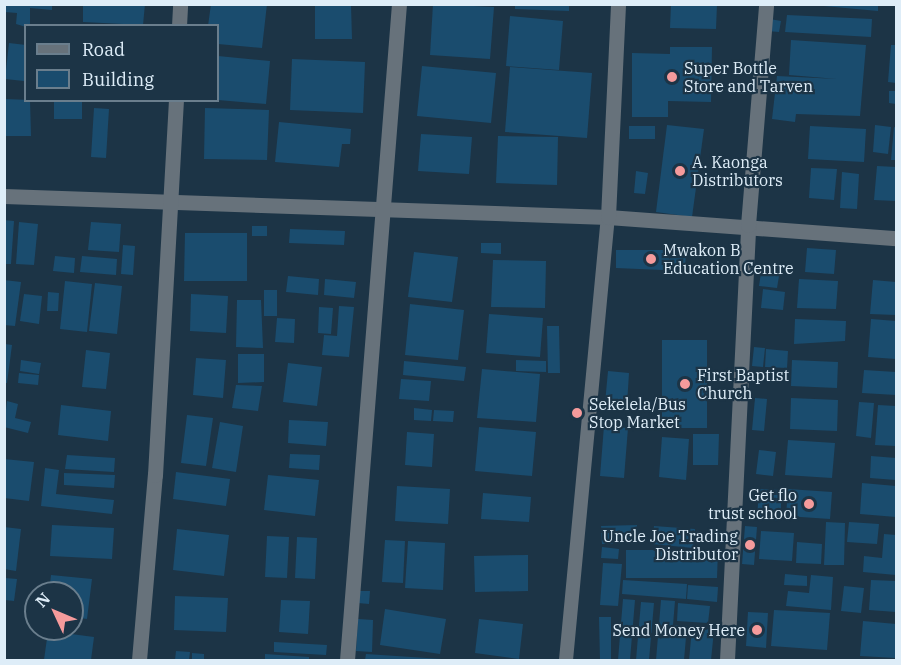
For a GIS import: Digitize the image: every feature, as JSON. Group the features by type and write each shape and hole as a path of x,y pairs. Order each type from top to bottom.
{"street":[{"path":"179,24 180,4"},
{"path":"347,660 399,4"},
{"path":"608,217 618,4"},
{"path":"727,660 748,225 766,4"},
{"path":"139,660 155,475 176,102"},
{"path":"4,196 608,217 748,225 897,238"}],"lane":[{"path":"566,660 608,217"}],"building":[{"path":"5,4 52,4 52,10 30,8 30,24 24,24 24,26 16,24 17,13 5,12"},
{"path":"83,4 145,4 143,24 83,22"},
{"path":"211,4 267,4 262,48 219,44 219,24 208,24"},
{"path":"433,4 494,7 490,59 430,55"},
{"path":"515,4 569,4 569,11 515,9"},
{"path":"671,4 717,4 716,29 670,28"},
{"path":"802,4 878,4 878,11"},
{"path":"315,5 351,5 352,39 315,39"},
{"path":"787,15 872,19 871,37 785,32"},
{"path":"510,16 563,21 559,70 506,66"},
{"path":"770,19 781,21 779,32 768,31"},
{"path":"791,40 866,45 860,116 796,114 795,122 772,119 777,76 837,79 789,75"},
{"path":"9,43 24,45 24,81 5,79"},
{"path":"891,45 896,45 896,83 888,82"},
{"name":"Super Bottle Store and Tarven","path":"670,47 712,47 711,102 668,101 668,117 632,117 632,53 670,54"},
{"path":"219,56 270,61 266,104 219,100"},
{"path":"292,59 365,62 363,113 290,110"},
{"path":"422,66 496,73 491,123 417,116"},
{"path":"510,67 592,73 587,138 505,132"},
{"path":"889,91 896,91 896,104 889,103"},
{"path":"4,99 30,102 31,136 4,136"},
{"path":"54,102 82,102 82,119 54,119"},
{"path":"94,108 109,109 106,158 91,157"},
{"path":"205,108 269,110 267,160 204,159"},
{"path":"279,122 351,129 350,144 342,144 339,167 275,162"},
{"name":"A. Kaonga Distributors","path":"667,125 704,129 692,217 656,212"},
{"path":"875,125 891,127 888,154 873,152"},
{"path":"629,126 655,126 655,139 629,139"},
{"path":"810,126 866,129 864,162 808,159"},
{"path":"894,127 896,128 896,160 891,160"},
{"path":"421,134 472,137 469,174 418,171"},
{"path":"498,136 558,137 557,185 496,183"},
{"path":"877,166 896,167 896,201 874,200"},
{"path":"811,168 837,169 834,200 809,198"},
{"path":"636,171 648,173 645,194 634,193"},
{"path":"842,172 859,174 857,209 840,208"},
{"path":"4,220 14,221 11,264 4,264"},
{"path":"19,222 38,224 34,265 16,264"},
{"path":"91,222 121,224 119,252 88,250"},
{"path":"252,226 267,226 267,236 252,236"},
{"path":"290,229 345,231 344,245 289,243"},
{"path":"185,233 247,233 247,281 184,281"},
{"path":"481,243 501,243 501,254 481,253"},
{"path":"123,245 135,246 133,275 121,274"},
{"path":"807,248 836,250 834,274 805,272"},
{"name":"Mwakon B Education Centre","path":"616,250 686,250 685,271 616,268"},
{"path":"414,252 458,257 452,302 408,297"},
{"path":"55,256 75,258 74,273 53,271"},
{"path":"82,256 117,259 116,275 80,272"},
{"path":"493,260 546,261 545,308 491,307"},
{"path":"761,273 779,276 777,288 759,286"},
{"path":"288,276 319,279 318,295 286,292"},
{"path":"325,279 356,282 354,298 324,295"},
{"path":"799,279 838,281 836,309 797,308"},
{"path":"4,280 21,282 15,326 4,325"},
{"path":"873,280 896,282 896,315 870,314"},
{"path":"65,281 92,284 87,332 60,329"},
{"path":"95,283 122,286 117,334 89,331"},
{"path":"763,289 785,292 783,310 761,308"},
{"path":"264,290 277,290 277,316 264,316"},
{"path":"48,292 59,293 58,311 47,311"},
{"path":"24,294 42,296 39,324 20,321"},
{"path":"191,294 228,296 226,333 190,331"},
{"path":"237,300 261,300 263,348 236,347"},
{"path":"410,304 464,310 458,360 405,355"},
{"path":"339,306 354,307 349,357 322,355 324,335 337,336"},
{"path":"319,307 333,308 331,334 318,333"},
{"path":"489,314 543,318 540,357 486,353"},
{"path":"277,318 295,319 294,343 275,342"},
{"path":"795,319 846,321 845,341 794,344"},
{"path":"871,319 896,321 896,359 868,357"},
{"path":"547,326 559,326 560,373 548,373"},
{"name":"First Baptist Church","path":"662,340 707,340 707,428 662,428"},
{"path":"5,344 12,345 7,383 5,383"},
{"path":"754,347 765,348 763,367 752,366"},
{"path":"766,349 788,351 787,368 765,367"},
{"path":"86,350 110,353 106,389 82,387"},
{"path":"238,354 264,354 264,382 238,383"},
{"path":"196,358 226,360 223,398 193,395"},
{"path":"21,360 41,363 39,374 20,371"},
{"path":"516,360 546,361 546,372 516,371"},
{"path":"792,360 838,362 837,388 791,386"},
{"path":"404,361 466,367 464,381 403,375"},
{"path":"288,363 322,367 317,406 283,402"},
{"path":"482,369 540,374 536,422 477,418"},
{"path":"864,370 896,372 896,395 862,393"},
{"path":"608,371 629,373 627,405 605,403"},
{"path":"19,373 39,375 38,385 18,383"},
{"path":"401,379 431,381 429,401 399,399"},
{"path":"236,385 262,386 258,411 232,408"},
{"path":"755,398 767,399 764,431 752,430"},
{"path":"791,398 838,400 837,431 790,429"},
{"path":"7,401 18,404 15,418 31,422 28,433 4,427"},
{"path":"859,402 874,403 871,438 856,436"},
{"path":"61,405 111,411 108,441 58,435"},
{"path":"878,405 896,406 896,446 875,445"},
{"path":"414,408 432,410 431,421 414,420"},
{"path":"434,410 454,411 453,422 433,421"},
{"path":"187,415 213,418 206,466 181,463"},
{"path":"289,420 328,422 326,446 288,443"},
{"path":"220,422 243,426 236,472 212,468"},
{"path":"604,426 628,428 624,478 600,476"},
{"path":"479,427 536,432 532,476 475,471"},
{"path":"407,432 434,434 432,467 405,465"},
{"path":"693,434 719,434 718,465 693,465"},
{"path":"662,437 689,439 686,480 659,477"},
{"path":"788,440 835,443 832,478 785,475"},
{"path":"759,450 776,452 773,476 756,474"},
{"path":"290,454 320,455 319,470 289,468"},
{"path":"67,455 115,458 114,472 65,469"},
{"path":"871,456 896,458 896,480 870,478"},
{"path":"4,459 34,462 29,501 4,498"},
{"path":"45,468 59,470 56,494 114,500 112,514 41,506"},
{"path":"176,472 230,479 226,506 173,499"},
{"path":"64,473 115,475 114,488 64,485"},
{"path":"268,475 319,480 315,516 264,510"},
{"path":"862,483 896,486 896,517 860,514"},
{"path":"397,486 450,489 448,524 395,521"},
{"path":"759,489 782,490 780,521 757,519"},
{"name":"Get flo trust school","path":"788,489 832,492 830,519 786,516"},
{"path":"483,493 531,497 529,522 481,519"},
{"path":"826,522 845,523 844,565 824,565"},
{"path":"849,522 879,524 877,544 847,542"},
{"path":"52,525 114,528 112,559 50,556"},
{"path":"637,525 638,543 602,544 601,526"},
{"path":"654,526 695,529 693,548 652,544"},
{"name":"Uncle Joe Trading Distributor","path":"745,526 757,527 754,565 742,564"},
{"path":"4,527 21,529 16,571 4,569"},
{"path":"177,529 229,535 224,576 173,570"},
{"path":"761,531 794,533 792,561 759,559"},
{"path":"884,534 896,535 896,575 863,572 864,556 882,558"},
{"path":"267,536 289,537 287,578 265,577"},
{"path":"297,537 317,538 315,579 295,578"},
{"path":"385,540 405,541 403,583 382,582"},
{"path":"408,541 445,543 443,590 405,588"},
{"path":"797,542 822,544 821,564 796,563"},
{"path":"602,547 619,549 618,559 601,558"},
{"path":"626,550 718,550 717,578 626,578"},
{"path":"528,555 528,591 475,592 474,556"},
{"path":"603,563 622,564 618,606 600,605"},
{"path":"785,574 807,576 807,586 784,585"},
{"path":"51,575 92,579 87,619 84,619 84,581 50,581"},
{"path":"811,575 833,577 831,610 786,606 788,591 809,593"},
{"path":"5,578 17,579 14,601 5,600"},
{"path":"623,580 687,584 686,599 622,594"},
{"path":"871,580 896,581 896,612 869,610"},
{"path":"688,585 718,587 717,602 687,599"},
{"path":"844,586 864,588 861,613 841,611"},
{"path":"359,591 370,591 369,604 358,603"},
{"path":"175,596 228,598 226,632 174,630"},
{"path":"623,599 635,600 630,660 618,660"},
{"path":"281,600 310,601 308,634 279,632"},
{"path":"661,600 675,601 673,625 687,626 684,660 656,660"},
{"path":"641,602 654,603 649,660 636,660"},
{"path":"678,603 710,606 708,623 677,621"},
{"path":"385,609 446,619 440,654 380,645"},
{"path":"774,610 830,613 827,650 771,646"},
{"name":"Send Money Here","path":"748,612 768,613 766,648 746,646"},
{"path":"599,617 611,617 611,660 600,660"},
{"path":"358,619 373,620 372,652 356,651"},
{"path":"479,619 523,624 519,659 475,653"},
{"path":"863,621 896,624 896,658 860,656"},
{"path":"692,628 714,630 711,660 689,660"},
{"path":"84,636 94,637 91,660 44,660 47,641 84,641"},
{"path":"274,642 327,645 326,655 274,652"},
{"path":"176,651 190,652 189,660 175,660"},
{"path":"192,653 204,654 204,660 192,660"},
{"path":"265,654 309,657 309,660 265,660"},
{"path":"366,654 442,659 442,660 365,660"}],"place":[{"name":"Super Bottle Store and Tarven","path":"672,77"},
{"name":"A. Kaonga Distributors","path":"680,171"},
{"name":"Mwakon B Education Centre","path":"651,259"},
{"name":"First Baptist Church","path":"685,384"},
{"name":"Sekelela/Bus Stop Market","path":"577,413"},
{"name":"Get flo trust school","path":"809,504"},
{"name":"Uncle Joe Trading Distributor","path":"750,545"},
{"name":"Send Money Here","path":"757,630"}]}
